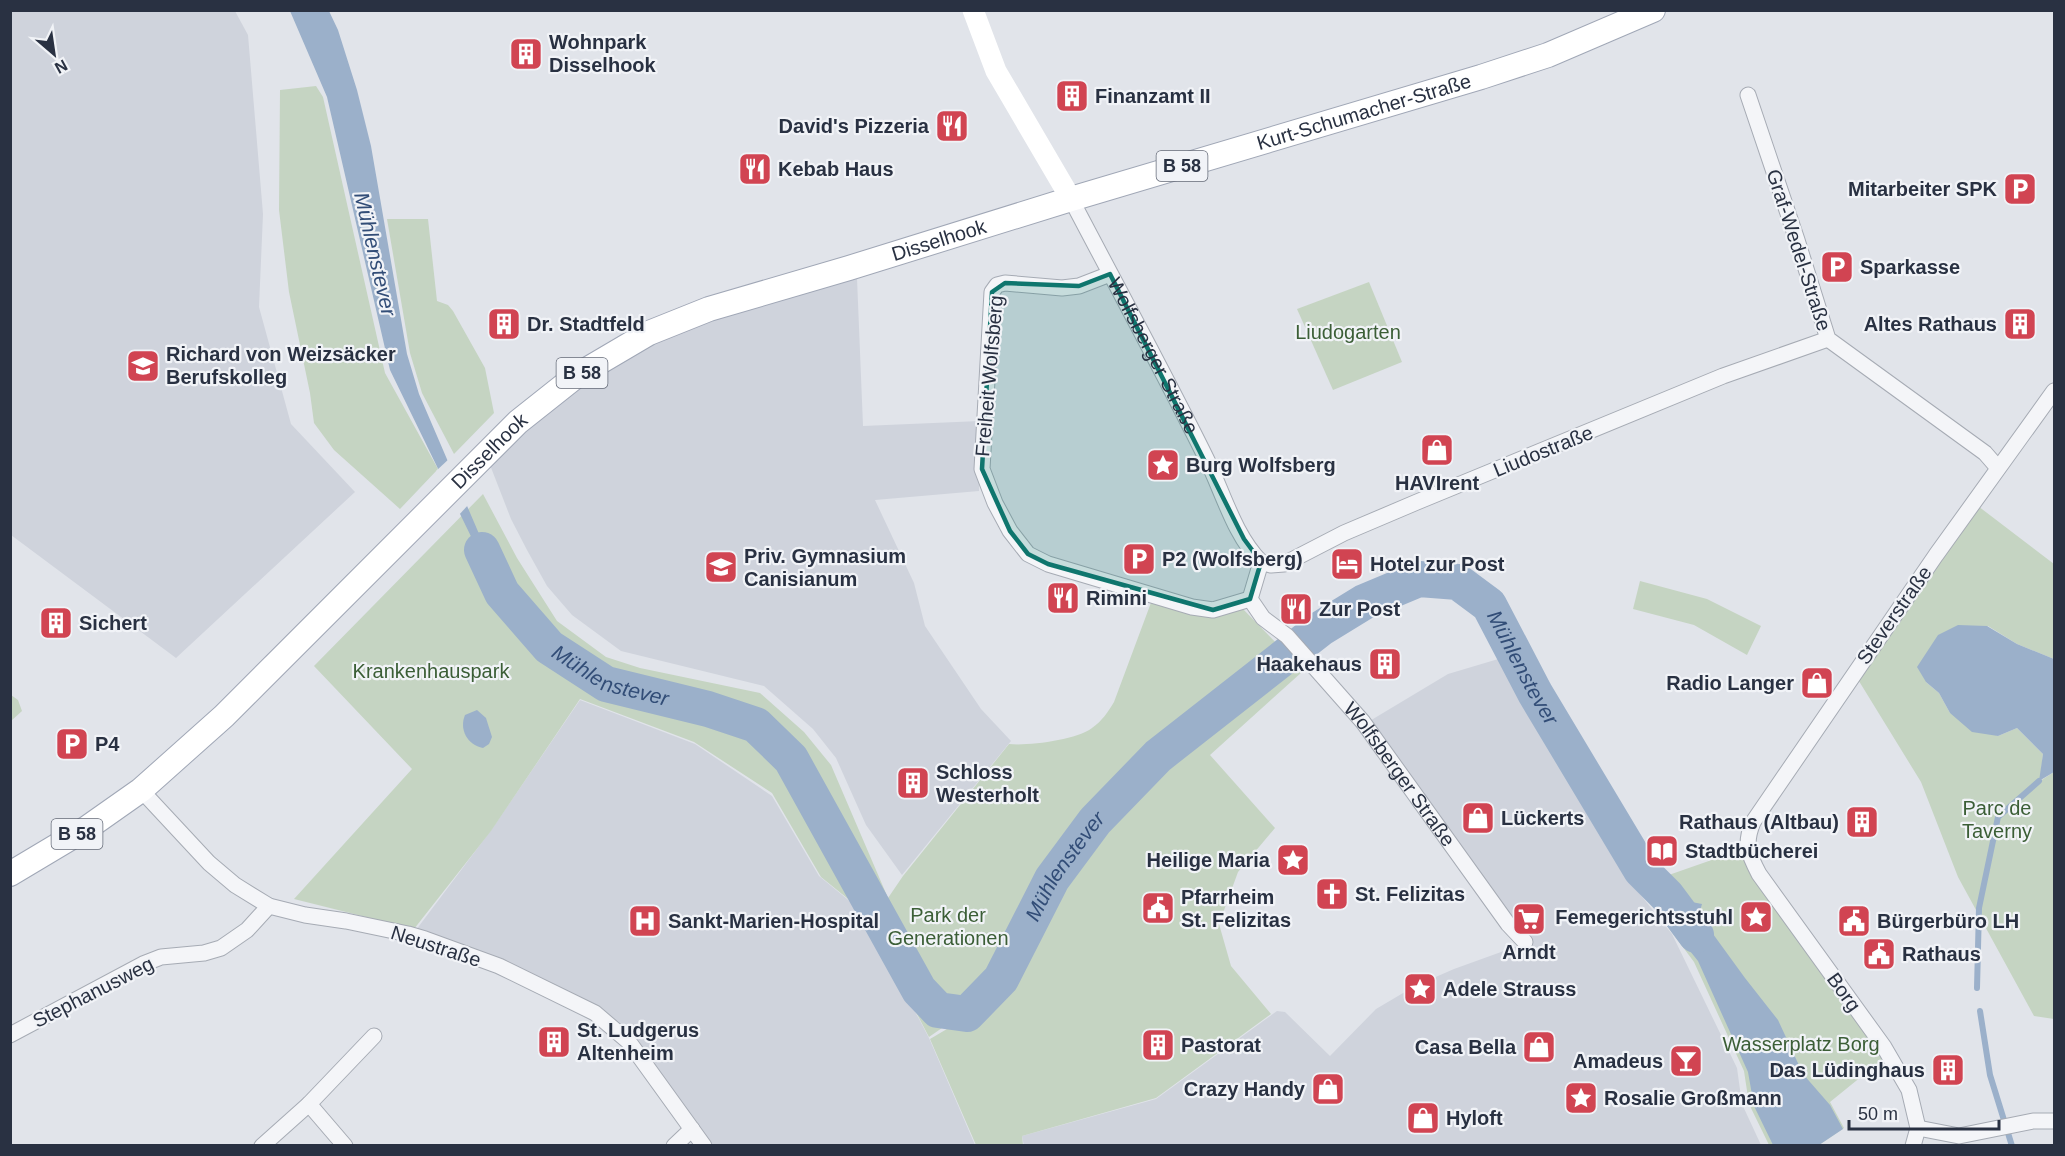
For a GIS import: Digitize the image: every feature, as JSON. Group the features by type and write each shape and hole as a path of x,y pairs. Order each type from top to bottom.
{"main road":[{"name":"Wolfsberger Straße","path":"973,10 996,71 1071,199"},
{"name":"Kurt-Schumacher-Straße","path":"1071,199 1481,78 1548,55 1653,10"},
{"name":"Disselhook","path":"10,874 87,828 141,790 224,716 518,422 546,399 608,356 649,333 709,309 1071,199"}],"street":[{"name":"Graf-Wedel-Straße","path":"1748,95 1828,339 1985,453 1998,468"},
{"name":"Wolfsberger Straße","path":"1071,199 1207,459 1244,539 1251,552 1261,562"},
{"name":"Freiheit Wolfsberg","path":"1110,274 1079,286 1062,288 1005,283 997,285 992,292 982,468 995,503 1028,554 1048,564 1192,608 1213,610 1250,599"},
{"name":"Liudostraße","path":"1261,562 1271,565 1284,564 1344,533 1417,502 1723,376 1828,339"},
{"name":"Steverstraße","path":"1747,847 1748,834 1753,822 1867,654 2055,391"},
{"path":"1250,599 1261,562"},
{"name":"Wolfsberger Straße","path":"1250,599 1263,618 1287,636 1363,722 1508,924 1525,942"},
{"name":"Neustraße","path":"141,790 209,863 235,885 269,906 425,939 499,966 595,1013 629,1042 704,1146"},
{"name":"Borg","path":"1747,847 1759,874 1890,1056 1909,1090 1918,1128 1913,1146"},
{"name":"Stephanusweg","path":"10,1035 143,964 161,957 204,953 221,948 247,930 269,906"},
{"path":"262,1146 309,1104 374,1036"},
{"path":"309,1104 345,1146"},
{"path":"1918,1128 1960,1141 1987,1131 2033,1121 2055,1121"},
{"path":"674,1146 692,1129"}],"highlighted area":[{"path":"1110,274 1244,539 1261,562 1250,599 1213,610 1048,564 1028,554 1010,531 982,469 992,292 1005,283 1079,286"}],"shaded area":[{"name":"Richard von Weizsäcker Berufskolleg","path":"11,10 235,11 248,35 263,214 259,307 291,424 355,492 176,658 11,535"},
{"name":"Priv. Gymnasium Canisianum","path":"857,278 863,426 980,421 979,491 875,500 914,583 925,626 981,709 1011,741 902,875 866,825 836,758 813,729 764,686 621,651 572,615 547,586 527,550 511,519 490,465 580,379 656,335"},
{"path":"1505,657 1639,893 1672,934 1737,1068 1742,1104 1761,1145 1024,1146 1022,1136 1156,1099 1277,1011 1285,1012 1330,1056 1376,1009 1415,986 1526,943 1363,725 1448,674"},
{"name":"Sankt-Marien-Hospital","path":"580,700 695,744 772,796 819,876 863,912 929,1038 975,1145 707,1145 636,1042 416,930 492,829"}],"green space":[{"path":"316,86 323,97 385,373 438,469 400,509 334,450 314,423 289,292 279,210 280,90"},
{"path":"387,219 428,219 437,301 448,305 453,311 485,368 494,413 454,454 422,393 410,353"},
{"name":"Liudogarten","path":"1369,282 1402,362 1333,390 1297,309"},
{"path":"483,494 517,558 557,621 606,657 640,668 760,693 804,732 831,765 888,898 1009,744 1040,743 1064,739 1085,732 1102,719 1114,702 1152,600 1242,608 1283,650 1156,752 1092,818 1046,878 997,975 965,1012 929,1037 863,911 821,877 772,793 694,742 580,699 491,831 414,929 294,899 412,769 314,666"},
{"name":"Parc de Taverny","path":"1974,503 2054,564 2054,659 2017,644 1988,626 1926,682 1939,693 1950,713 1998,736 2017,728 2043,754 2040,781 2054,772 2054,1019 2034,1016 1958,877 1921,782 1854,673"},
{"path":"1640,581 1707,599 1761,626 1747,655 1694,625 1633,609"},
{"path":"1290,658 1302,672 1210,755 1275,828 1238,872 1219,924 1231,966 1271,1014 1156,1098 1022,1136 1023,1145 976,1145 930,1039 969,1016 1006,982 1057,882 1102,822 1164,759"},
{"path":"11,695 18,700 22,711 11,721"},
{"name":"Wasserplatz Borg","path":"1746,848 1888,1055 1830,1102 1844,1128 1819,1145 1769,1145 1749,1104 1744,1071 1694,962 1639,888 1663,877"}],"water":[{"path":"290,11 329,11 338,30 357,90 371,146 407,354 419,394 504,592 499,594 390,370 327,97"},
{"path":"1958,625 1987,626 2017,644 2054,659 2054,772 2039,781 2043,754 2017,728 1998,736 1972,732 1950,713 1939,693 1926,682 1917,667 1938,635"},
{"path":"477,710 486,718 492,737 489,744 483,748 469,740 463,726 465,715"},
{"path":"1672,894 1676,899 1702,904 1698,918 1713,934 1778,1020 1803,1074 1830,1105 1843,1129 1819,1145 1773,1145 1754,1106 1748,1072 1698,961 1654,906 1663,903 1661,899"}],"pier":[{"path":"450,458 469,504 458,516 436,471"}],"waterway":[{"name":"Mühlenstever","path":"482,550 502,593 549,647 606,684 708,709 756,725 791,759 919,990 938,1010 967,1014 1001,979 1052,879 1095,821 1158,756 1320,629 1364,602 1419,579 1458,582 1489,605 1535,693 1641,870 1667,896 1696,935"},
{"path":"1977,988 1979,908 1998,817 2039,781"},
{"path":"1980,1011 1990,1075 2012,1146"}],"place":[{"name":"Wohnpark Disselhook","path":"526,54"},
{"name":"Finanzamt II","path":"1072,96"},
{"name":"David's Pizzeria","path":"952,126"},
{"name":"Kebab Haus","path":"755,169"},
{"name":"Mitarbeiter SPK","path":"2020,189"},
{"name":"Sparkasse","path":"1837,267"},
{"name":"Dr. Stadtfeld","path":"504,324"},
{"name":"Altes Rathaus","path":"2020,324"},
{"name":"Richard von Weizsäcker Berufskolleg","path":"143,366"},
{"name":"HAVIrent","path":"1437,450"},
{"name":"Burg Wolfsberg","path":"1163,465"},
{"name":"P2 (Wolfsberg)","path":"1139,559"},
{"name":"Hotel zur Post","path":"1347,564"},
{"name":"Priv. Gymnasium Canisianum","path":"721,567"},
{"name":"Rimini","path":"1063,598"},
{"name":"Zur Post","path":"1296,609"},
{"name":"Sichert","path":"56,623"},
{"name":"Haakehaus","path":"1385,664"},
{"name":"Radio Langer","path":"1817,683"},
{"name":"P4","path":"72,744"},
{"name":"Schloss Westerholt","path":"913,783"},
{"name":"Lückerts","path":"1478,818"},
{"name":"Rathaus (Altbau)","path":"1862,822"},
{"name":"Stadtbücherei","path":"1662,851"},
{"name":"Heilige Maria","path":"1293,860"},
{"name":"St. Felizitas","path":"1332,894"},
{"name":"Pfarrheim St. Felizitas","path":"1158,908"},
{"name":"Femegerichtsstuhl","path":"1756,917"},
{"name":"Arndt","path":"1529,919"},
{"name":"Sankt-Marien-Hospital","path":"645,921"},
{"name":"Bürgerbüro LH","path":"1854,921"},
{"name":"Rathaus","path":"1879,954"},
{"name":"Adele Strauss","path":"1420,989"},
{"name":"St. Ludgerus Altenheim","path":"554,1042"},
{"name":"Pastorat","path":"1158,1045"},
{"name":"Casa Bella","path":"1539,1047"},
{"name":"Amadeus","path":"1686,1061"},
{"name":"Das Lüdinghaus","path":"1948,1070"},
{"name":"Crazy Handy","path":"1328,1089"},
{"name":"Rosalie Großmann","path":"1581,1098"},
{"name":"Hyloft","path":"1423,1118"}],"park label":[{"name":"Krankenhauspark","path":"431,671"},
{"name":"Park der Generationen","path":"948,926"}]}
